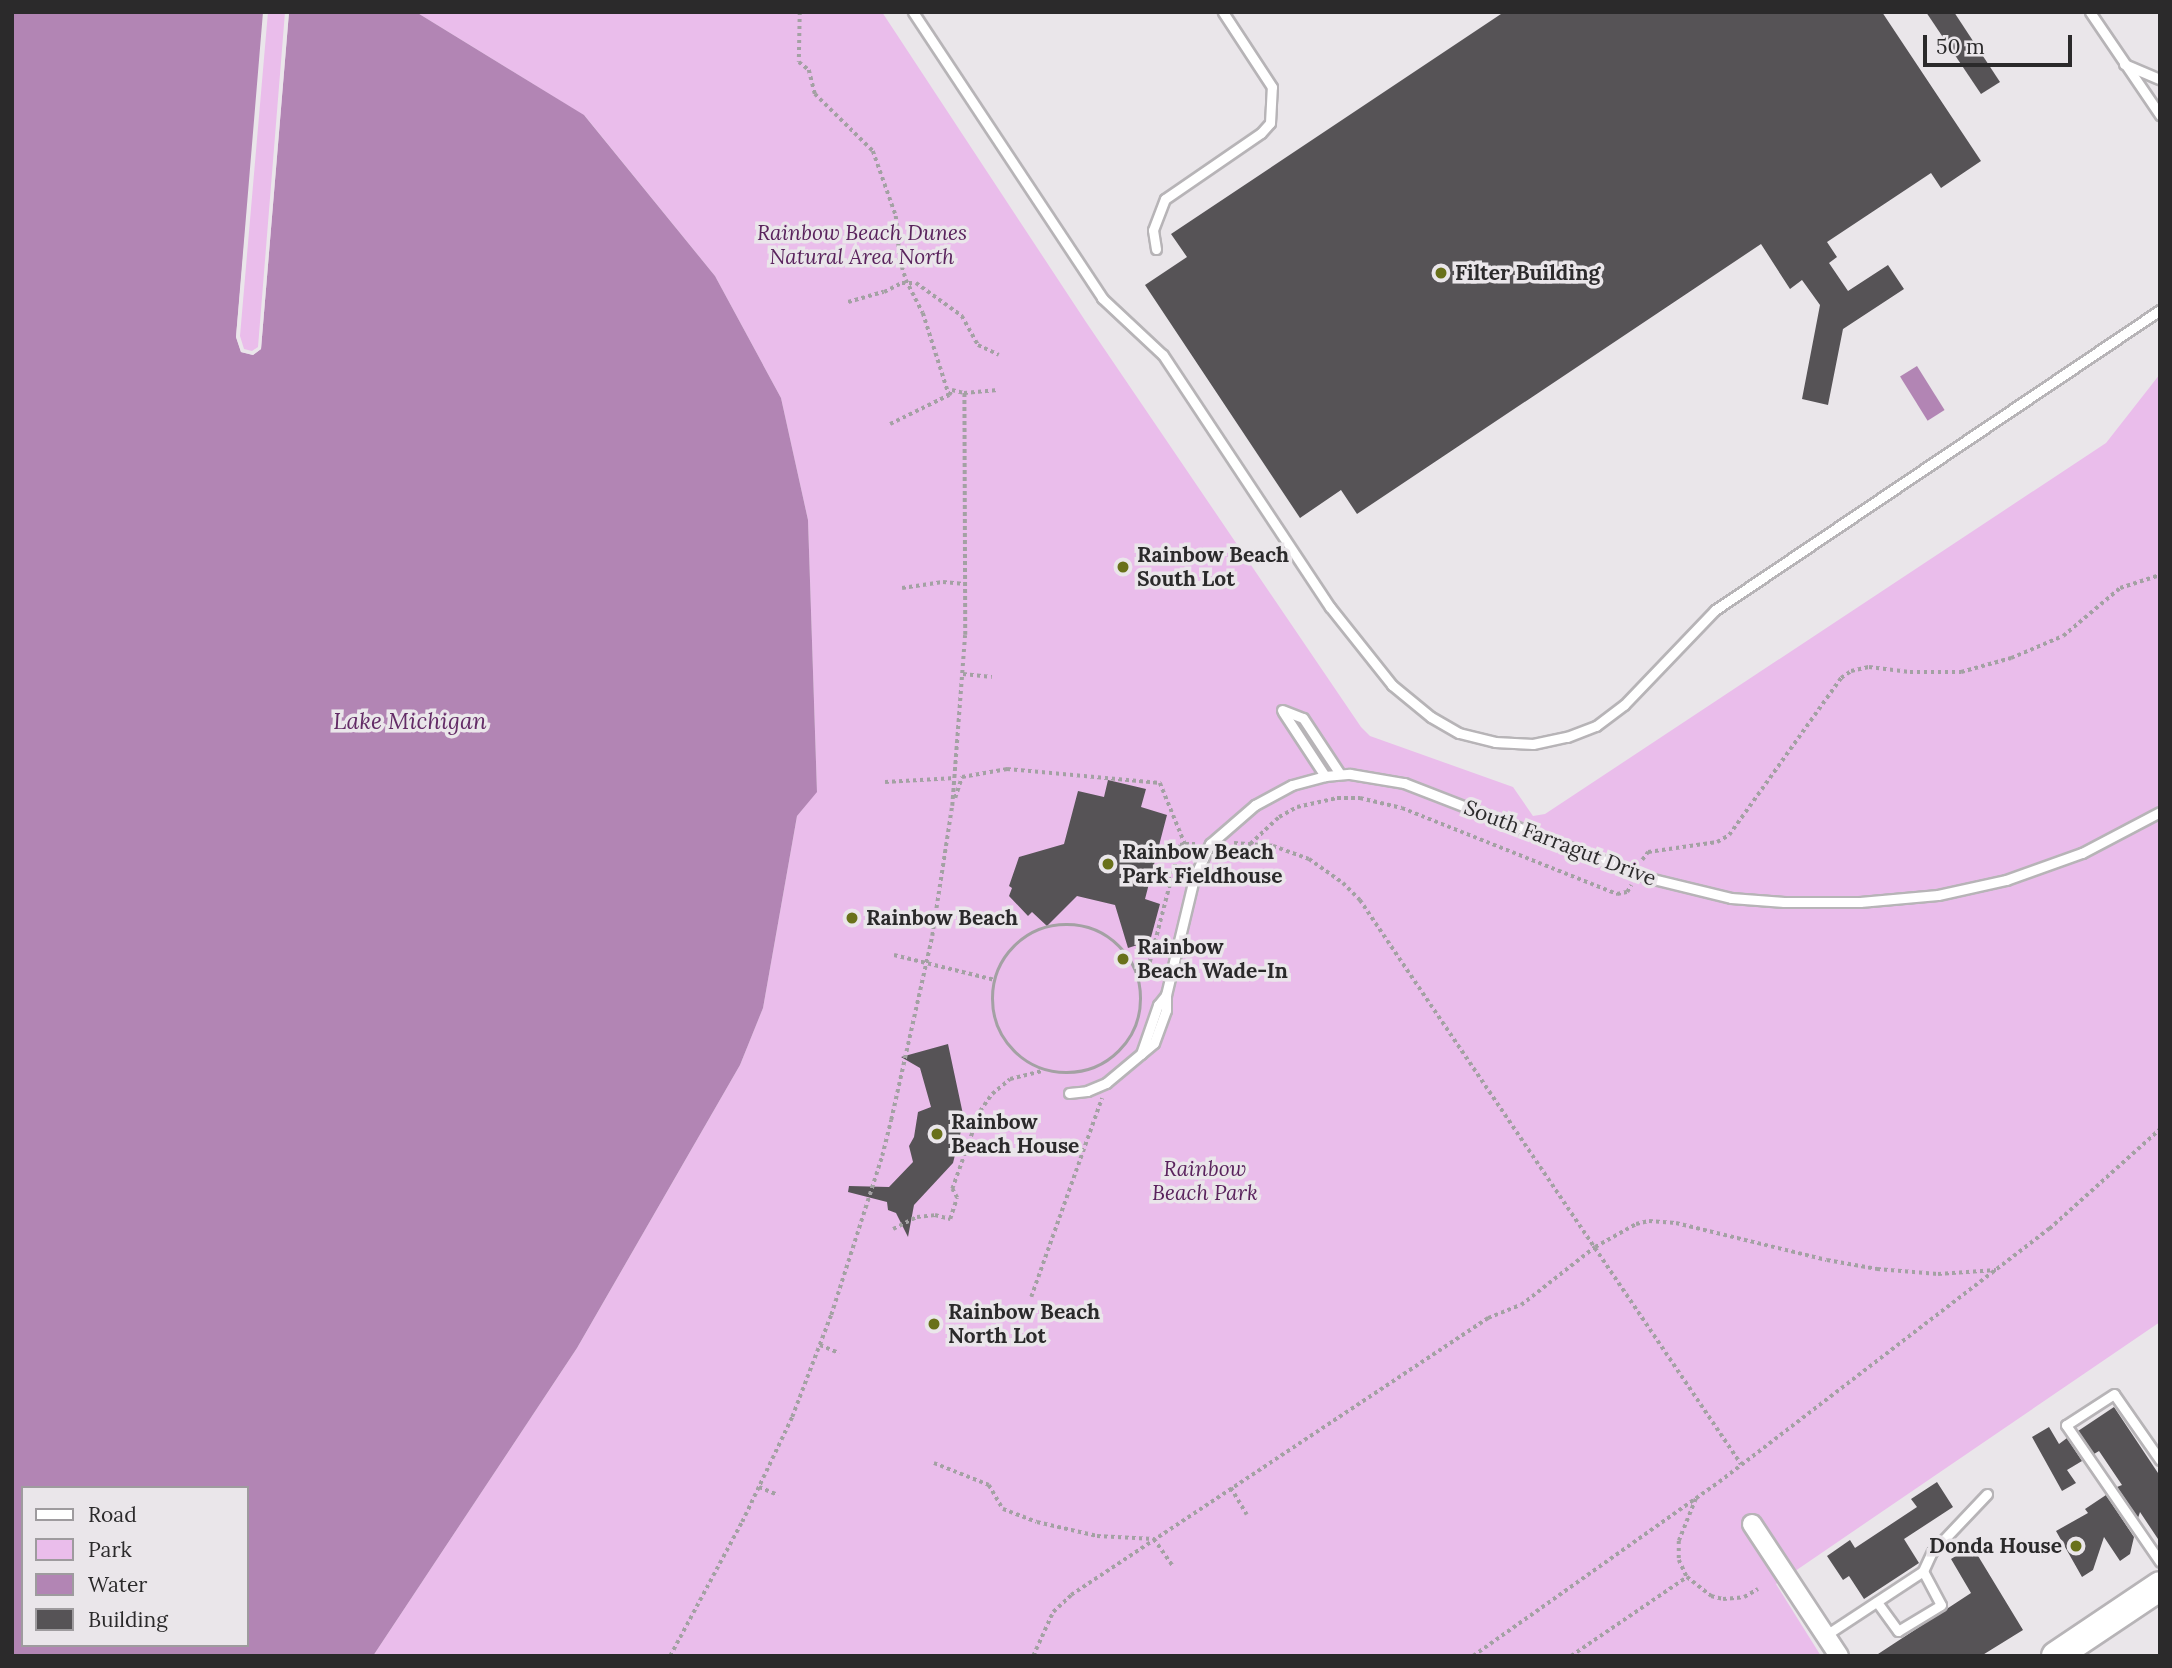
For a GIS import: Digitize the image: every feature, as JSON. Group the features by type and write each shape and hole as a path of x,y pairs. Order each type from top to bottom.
{"main road":[{"path":"2056,1656 2160,1586"}],"street":[{"path":"1752,1524 1839,1656"}],"lane":[{"path":"913,12 1102,298 1163,355 1330,607 1392,685 1431,718 1460,733 1495,743 1533,744 1567,737 1596,726 1624,705 1715,610 2160,310"},
{"path":"2090,12 2160,115"},
{"path":"1156,249 1153,230 1165,199 1261,134 1270,123 1272,87 1228,14"},
{"path":"2124,64 2160,79"},
{"path":"1325,776 1282,710 1303,719 1340,774"},
{"name":"South Farragut Drive","path":"1069,1093 1087,1091 1106,1083 1154,1043 1166,1010 1166,995 1194,878 1210,844 1255,805 1292,785 1325,776 1340,774 1378,777 1404,783 1648,878 1731,898 1784,902 1860,902 1938,895 2006,880 2082,853 2160,813"},
{"path":"2160,1460 2115,1394 2066,1425 2160,1562"},
{"path":"1826,1635 1923,1571 1932,1552 1987,1494"},
{"path":"1877,1602 1898,1631 1941,1605 1923,1571"}],"path":[{"path":"800,12 799,62 809,70 815,94 873,151 896,216 900,260 908,284 923,313 949,395"},
{"path":"848,302 884,292 902,283 925,287 962,316 978,345 999,355"},
{"path":"890,424 949,395 952,390 964,393 998,390"},
{"path":"670,1656 759,1488 820,1346 882,1156 926,963 953,806 963,674 966,584 964,393"},
{"path":"1641,861 1647,852 1717,842 1729,835 1841,678 1851,671 1869,667 1910,673 1961,672 2011,658 2063,636 2120,588 2160,575"},
{"path":"901,588 943,582 966,584"},
{"path":"963,674 992,677"},
{"path":"953,806 962,777 1007,769 1160,783 1185,844"},
{"path":"885,782 955,778"},
{"path":"1631,885 1628,892 1617,894 1402,808 1360,798 1337,798 1297,807 1279,817 1250,844 1273,846 1309,859 1343,883 1360,900 1741,1464"},
{"path":"1138,979 1146,976 1180,845 1210,844"},
{"path":"893,1229 917,1217 935,1215 950,1219 957,1198 952,1189 980,1111 992,1094 1010,1079 1044,1070 1079,1073 1112,1058 1128,1041 1137,1023 1141,1003 1138,979 1126,954 1111,940 1093,930 1062,925 1042,929 1024,939 1003,961 995,981 993,1010 1003,1038 1023,1060 1044,1070"},
{"path":"894,955 995,981"},
{"path":"1031,1297 1098,1114 1112,1058"},
{"path":"1473,1656 1697,1497 1996,1270 2049,1229 2160,1129"},
{"path":"1033,1656 1052,1612 1059,1604 1488,1318 1521,1305 1595,1247 1636,1224 1661,1221 1877,1269 1938,1274 1996,1270"},
{"path":"820,1346 839,1353"},
{"path":"934,1463 989,1485 1003,1509 1037,1522 1097,1536 1154,1539"},
{"path":"759,1488 778,1495"},
{"path":"1231,1488 1247,1515"},
{"path":"1697,1497 1688,1512 1679,1541 1679,1560 1687,1577 1711,1596 1723,1599 1744,1597 1758,1589"},
{"path":"1154,1539 1172,1565"},
{"path":"1571,1656 1687,1577"}],"green space":[{"path":"265,12 289,12 261,349 253,355 241,352 236,337"},
{"name":"Rainbow Beach Park","path":"416,12 882,12 1086,322 1361,727 1370,736 1513,787 1533,816 1545,814 2106,443 2160,374 2160,1322 1776,1584 1821,1656 373,1656 577,1348 740,1065 763,1008 797,816 817,791 808,520 781,398 715,276 585,116"}],"water":[{"name":"Lake Michigan","path":"12,12 265,12 236,337 241,352 253,355 261,349 289,12 416,12 584,115 715,276 781,398 808,520 817,792 797,816 763,1008 740,1065 577,1348 373,1656 12,1656"},
{"path":"1917,366 1945,410 1928,421 1900,377"}],"pier":[{"path":"263,12 268,12 240,336 244,349 252,351 258,347 285,12 289,12 261,349 253,355 241,352 236,337"}],"building":[{"name":"Filter Building","path":"1504,12 1882,12 1981,161 1941,188 1931,173 1827,242 1837,257 1829,263 1848,291 1888,265 1904,289 1843,329 1828,405 1802,399 1820,305 1802,280 1790,289 1761,244 1357,514 1341,490 1300,518 1145,285 1187,257 1171,234"},
{"path":"1926,12 1954,12 2000,82 1981,94"},
{"name":"Rainbow Beach Park Fieldhouse","path":"1108,780 1146,789 1141,807 1167,815 1145,899 1160,904 1150,941 1128,948 1115,905 1077,896 1047,926 1032,912 1028,916 1009,896 1012,888 1009,886 1019,857 1064,844 1078,791 1104,797"},
{"name":"Rainbow Beach House","path":"948,1044 964,1119 953,1163 914,1205 908,1237 896,1213 888,1210 887,1202 848,1192 849,1186 889,1187 913,1162 909,1146 914,1137 918,1112 931,1107 920,1068 901,1057"},
{"path":"2114,1407 2160,1476 2160,1542 2140,1512 2138,1518 2117,1487 2122,1485 2099,1451 2094,1454 2078,1431"},
{"path":"2049,1427 2059,1444 2067,1438 2082,1461 2067,1470 2076,1483 2062,1491 2032,1437"},
{"path":"1937,1482 1953,1507 1904,1539 1919,1563 1864,1599 1849,1576 1843,1580 1827,1556 1850,1540 1855,1548 1917,1507 1911,1499"},
{"path":"2106,1495 2134,1537 2130,1554 2120,1561 2104,1537 2093,1570 2082,1577 2056,1531 2088,1513 2085,1509"},
{"path":"1972,1546 2023,1630 1981,1656 1875,1656 1971,1593 1951,1559"}],"place":[{"name":"Filter Building","path":"1441,273"},
{"name":"Rainbow Beach South Lot","path":"1123,567"},
{"name":"Rainbow Beach Park Fieldhouse","path":"1108,864"},
{"name":"Rainbow Beach","path":"852,918"},
{"name":"Rainbow Beach Wade-In","path":"1123,959"},
{"name":"Rainbow Beach House","path":"937,1134"},
{"name":"Rainbow Beach North Lot","path":"934,1324"},
{"name":"Donda House","path":"2076,1546"}],"park label":[{"name":"Rainbow Beach Dunes Natural Area North","path":"862,245"}]}
